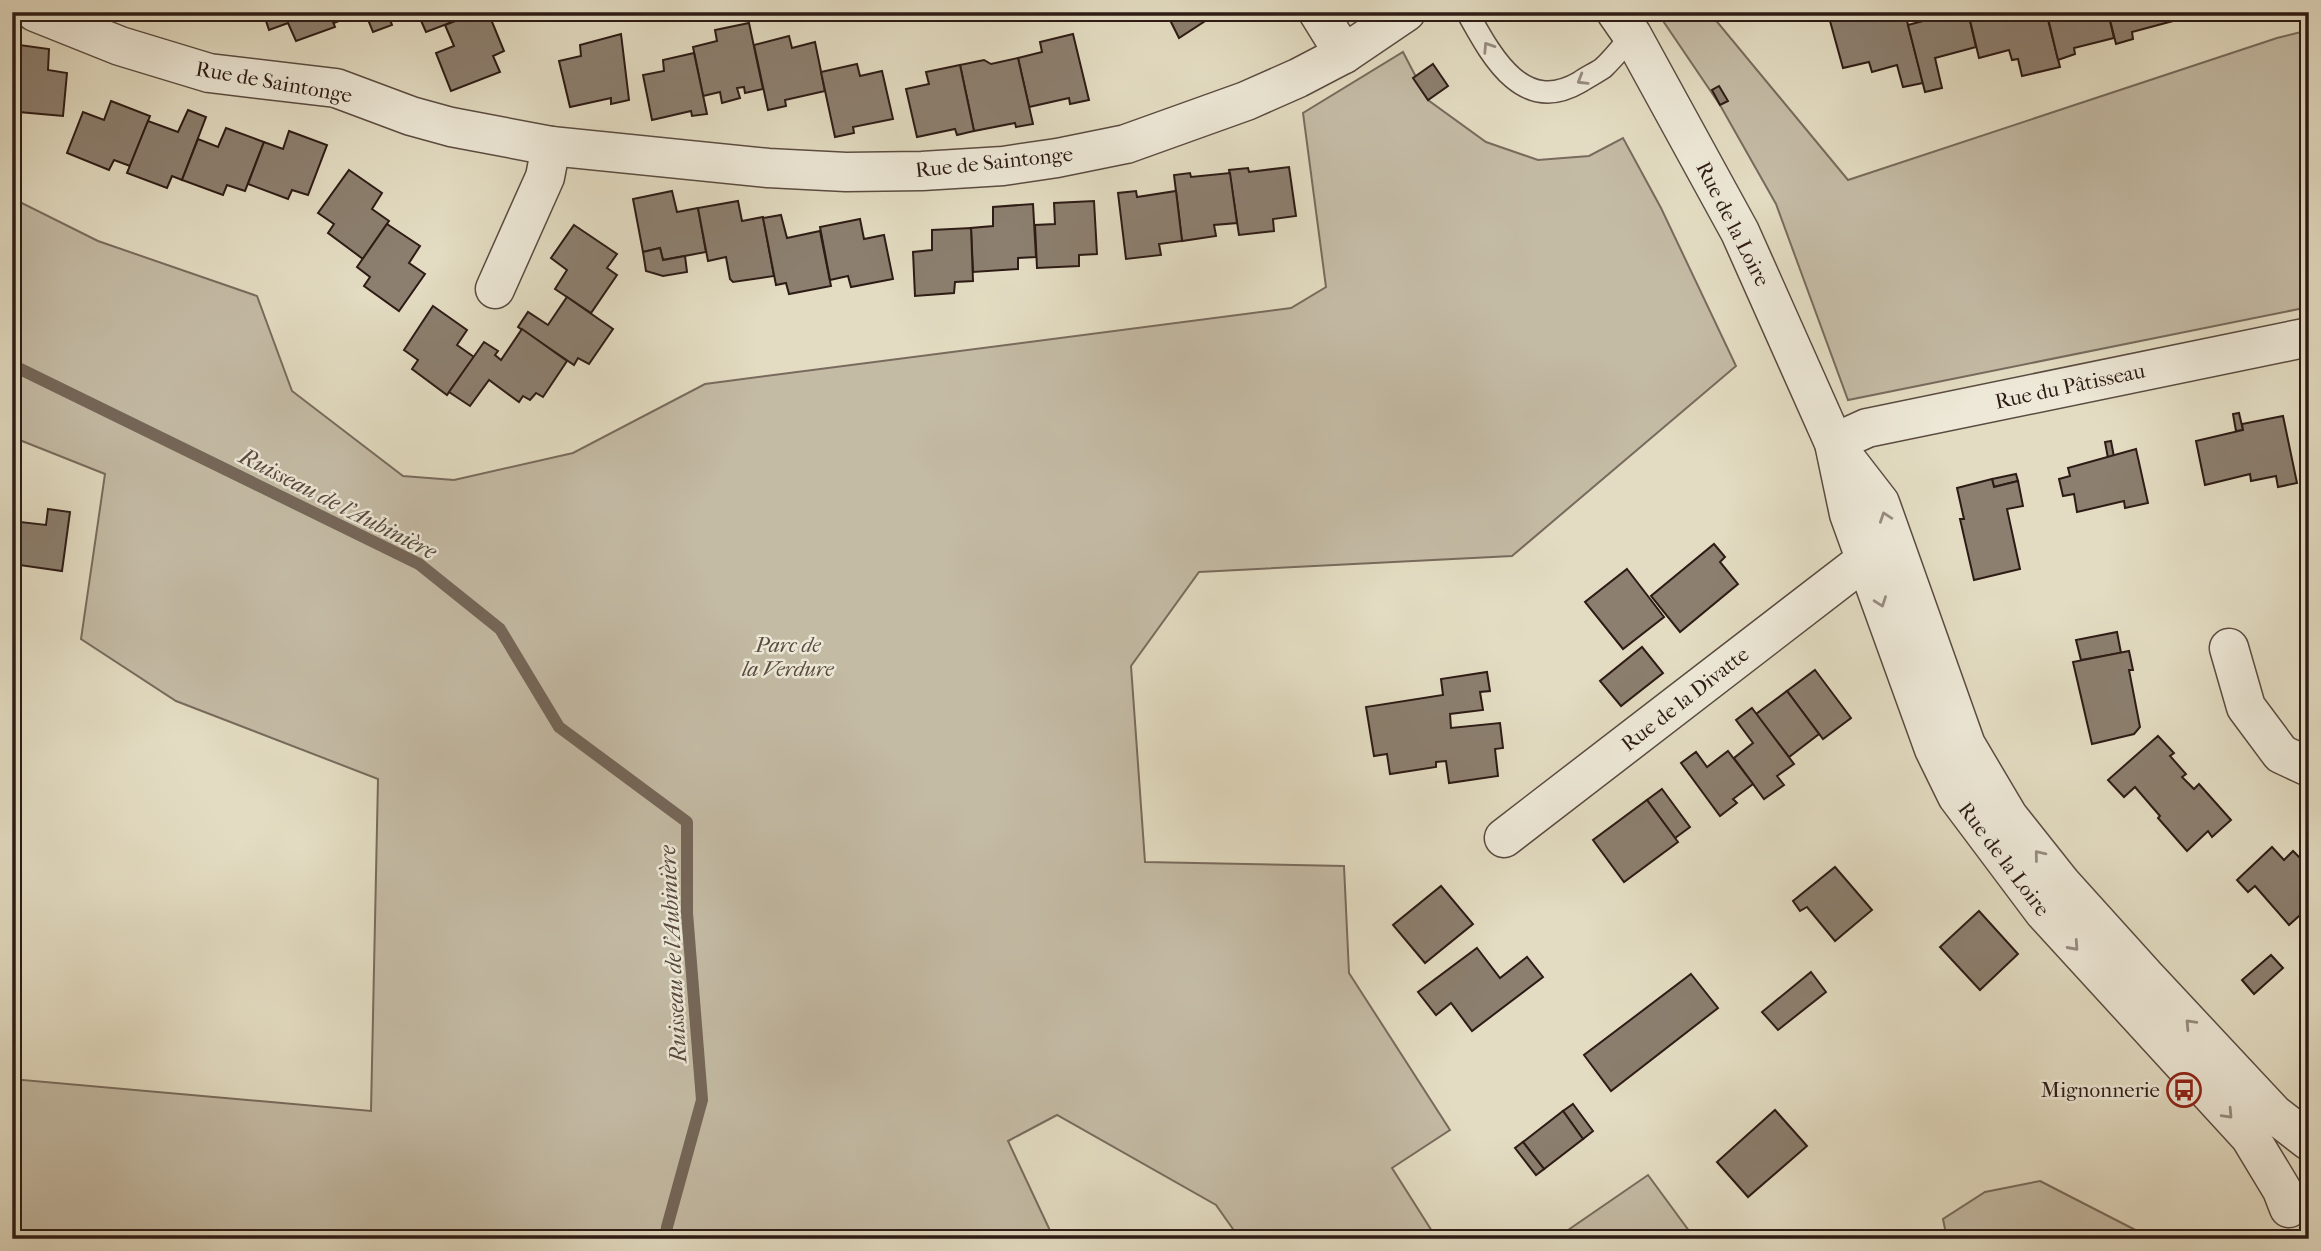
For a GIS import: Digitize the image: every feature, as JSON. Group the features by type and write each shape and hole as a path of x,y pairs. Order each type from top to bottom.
{"street":[{"name":"Rue de Saintonge","path":"35,12 117,29 209,73 336,88 411,116 451,127 551,146 768,168 846,172 922,172 1003,166 1126,144 1246,101 1345,54 1406,12"},
{"path":"1318,12 1345,54"},
{"name":"Rue de la Loire","path":"1624,24 1741,232 1834,443 1849,514 1865,560 1934,749 1957,796 2043,912 2250,1137 2292,1212"},
{"path":"495,289 545,177 551,146"},
{"name":"Rue du Pâtisseau","path":"1834,443 1867,428 2309,337"},
{"name":"Rue de la Loire","path":"1834,443 1880,503 1966,745 2008,816 2063,884 2146,977 2274,1114 2309,1141"},
{"name":"Rue de la Divatte","path":"1504,838 1865,560"},
{"path":"2229,648 2246,707 2281,754 2309,767"}],"lane":[{"path":"1468,12 1488,50 1513,80 1539,92 1566,90 1602,69 1624,24"}],"green space":[{"path":"1657,12 1709,12 1848,180 2277,38 2309,30 2309,307 1848,400 1776,204 1720,105"},
{"name":"Parc de la Verdure","path":"1403,52 1428,100 1486,142 1538,160 1589,156 1623,138 1661,208 1736,366 1512,556 1199,572 1131,666 1145,862 1344,866 1349,973 1450,1130 1392,1168 1437,1239 1240,1239 1216,1205 1057,1115 1008,1141 1054,1239 12,1239 12,1079 371,1111 378,779 176,701 81,639 105,474 12,437 12,198 98,241 257,296 292,391 403,476 454,480 573,453 705,384 1291,308 1326,287 1303,113"},
{"path":"1648,1175 1695,1239 1555,1239"},
{"path":"2040,1181 2153,1239 1947,1239 1943,1219 1985,1192"}],"building":[{"path":"263,12 329,12 335,27 296,41 288,23 269,30"},
{"path":"329,12 362,12 334,23"},
{"path":"365,12 387,12 392,25 373,32"},
{"path":"387,12 412,12 390,21"},
{"path":"425,12 452,12 455,21 426,32 419,16"},
{"path":"478,12 488,12 504,51 493,56 500,72 451,91 436,53 454,46 445,25"},
{"path":"1166,12 1219,12 1179,38"},
{"path":"1862,12 1889,12 1890,16 1905,13 1923,83 1903,87 1897,65 1872,72 1869,62 1843,68 1830,21"},
{"path":"1921,12 1968,12 1976,47 1935,58 1942,88 1925,92 1908,25 1923,21"},
{"path":"1968,12 2046,12 2060,67 2022,76 2018,59 2012,60 2009,50 1979,58"},
{"path":"2108,12 2114,38 2074,48 2075,54 2058,60 2047,14"},
{"path":"2108,12 2170,12 2173,21 2132,32 2133,39 2116,44"},
{"path":"749,23 763,89 745,93 744,87 737,88 740,98 722,103 720,92 703,96 693,47 717,41 715,30"},
{"path":"621,34 629,100 611,104 611,98 570,107 559,61 581,56 580,45"},
{"path":"1073,34 1089,100 1070,104 1069,98 1029,107 1018,58 1042,52 1040,42"},
{"path":"789,36 792,48 815,42 825,91 785,100 786,106 768,110 754,45"},
{"path":"12,44 49,49 48,70 67,73 63,116 19,112 19,99 12,98"},
{"path":"694,53 707,114 692,116 691,111 652,120 643,75 664,71 663,60"},
{"path":"1018,58 1033,124 1016,127 1015,123 974,131 960,65 984,60 991,64"},
{"path":"857,64 860,76 882,71 893,119 853,127 854,133 835,137 821,72"},
{"path":"1433,64 1448,86 1428,100 1413,78"},
{"path":"960,65 974,131 957,135 955,129 917,137 906,89 929,84 926,72"},
{"path":"1719,86 1728,101 1720,105 1712,90"},
{"path":"111,101 150,116 130,166 114,160 109,170 67,153 83,112 104,120"},
{"path":"188,110 206,117 182,180 172,176 167,188 127,173 148,121 178,132"},
{"path":"226,128 264,142 245,191 227,185 223,195 182,180 198,139 218,147"},
{"path":"289,131 327,145 308,195 292,190 288,199 248,184 264,142 283,149"},
{"path":"1289,167 1296,216 1273,219 1274,231 1239,235 1229,170 1248,168 1249,172"},
{"path":"349,170 382,193 372,209 389,221 363,259 328,233 334,224 318,213"},
{"path":"1190,173 1191,177 1230,173 1237,223 1214,225 1216,236 1182,241 1174,175"},
{"path":"672,191 677,212 698,208 706,252 663,260 660,248 643,252 633,199"},
{"path":"1136,191 1137,197 1176,191 1182,241 1159,244 1161,255 1126,259 1118,193"},
{"path":"738,201 742,221 763,217 774,276 733,282 726,257 708,261 698,208"},
{"path":"1094,201 1097,254 1079,255 1079,266 1037,268 1035,225 1055,224 1054,203"},
{"path":"1033,204 1036,257 1018,258 1018,269 973,272 971,228 993,226 993,207"},
{"path":"781,215 787,238 820,231 831,286 789,294 786,283 776,285 763,218"},
{"path":"860,219 864,239 884,235 893,279 851,287 848,276 830,280 820,227"},
{"path":"387,224 420,246 409,263 425,274 399,311 364,286 370,277 357,267"},
{"path":"574,225 617,254 607,268 617,275 591,313 555,289 567,270 551,258"},
{"path":"971,228 973,281 955,282 954,293 915,296 913,252 932,250 932,230"},
{"path":"660,248 663,260 685,256 687,272 663,276 646,271 643,252"},
{"path":"567,297 613,329 589,364 578,358 574,365 518,327 528,312 548,325"},
{"path":"433,306 467,330 457,345 474,357 447,395 412,369 418,360 404,350"},
{"path":"522,329 567,361 543,397 536,393 530,400 523,396 519,402 489,380 470,406 449,392 484,342 498,351 495,355 501,360"},
{"path":"2239,413 2243,430 2236,431 2233,414"},
{"path":"2283,416 2297,483 2278,487 2276,476 2251,481 2250,474 2205,485 2196,441 2243,430 2242,424"},
{"path":"2111,441 2114,457 2108,458 2105,442"},
{"path":"2136,449 2148,503 2125,508 2124,501 2077,512 2074,494 2063,496 2059,479 2070,476 2068,468"},
{"path":"2016,474 2018,481 1994,487 1992,479"},
{"path":"1992,479 1994,487 2018,481 2023,506 2007,509 2020,569 1974,580 1960,519 1964,519 1957,488"},
{"path":"48,509 70,512 62,571 12,564 12,521 46,525"},
{"path":"1714,544 1725,557 1720,562 1738,584 1680,632 1651,596"},
{"path":"1627,569 1664,617 1623,649 1585,602"},
{"path":"2117,632 2121,653 2081,660 2076,640"},
{"path":"1642,647 1663,673 1621,706 1600,681"},
{"path":"2129,651 2133,670 2129,670 2140,727 2134,734 2092,744 2073,662"},
{"path":"1815,670 1851,718 1823,739 1787,691"},
{"path":"1487,672 1490,691 1480,692 1483,710 1450,714 1451,728 1500,723 1503,748 1495,749 1498,776 1449,783 1446,761 1436,762 1436,767 1390,774 1387,754 1374,756 1366,707 1443,695 1441,679"},
{"path":"1787,691 1819,734 1789,757 1756,714"},
{"path":"1752,708 1794,764 1777,776 1784,785 1764,799 1734,758 1753,743 1736,720"},
{"path":"2158,736 2174,753 2170,756 2186,774 2182,777 2194,789 2199,784 2231,820 2212,837 2208,831 2187,851 2135,787 2124,797 2108,780"},
{"path":"1728,751 1753,784 1733,799 1737,803 1720,816 1681,763 1696,752 1707,767"},
{"path":"1662,789 1690,827 1675,838 1647,800"},
{"path":"1647,800 1678,842 1624,882 1593,840"},
{"path":"2272,847 2284,860 2293,851 2309,867 2304,871 2309,876 2309,907 2289,925 2255,886 2248,892 2237,880"},
{"path":"1835,867 1872,910 1835,941 1807,907 1800,911 1793,901"},
{"path":"1441,886 1473,924 1425,963 1393,925"},
{"path":"1979,911 2018,954 1980,990 1940,947"},
{"path":"1477,948 1500,978 1527,957 1543,977 1472,1031 1451,1003 1436,1015 1418,992"},
{"path":"2271,955 2283,968 2254,994 2242,980"},
{"path":"1811,972 1826,992 1778,1030 1762,1012"},
{"path":"1691,974 1718,1008 1611,1091 1584,1055"},
{"path":"1573,1104 1593,1131 1583,1139 1563,1111"},
{"path":"1775,1110 1807,1146 1748,1197 1717,1162"},
{"path":"1563,1111 1583,1139 1544,1169 1523,1142"},
{"path":"1523,1142 1544,1169 1536,1175 1515,1148"}],"waterway":[{"name":"Ruisseau de l'Aubinière","path":"12,365 419,564 500,629 559,727 687,822 687,913 702,1100 666,1239"}],"place":[{"name":"Mignonnerie","path":"2184,1090"}]}
